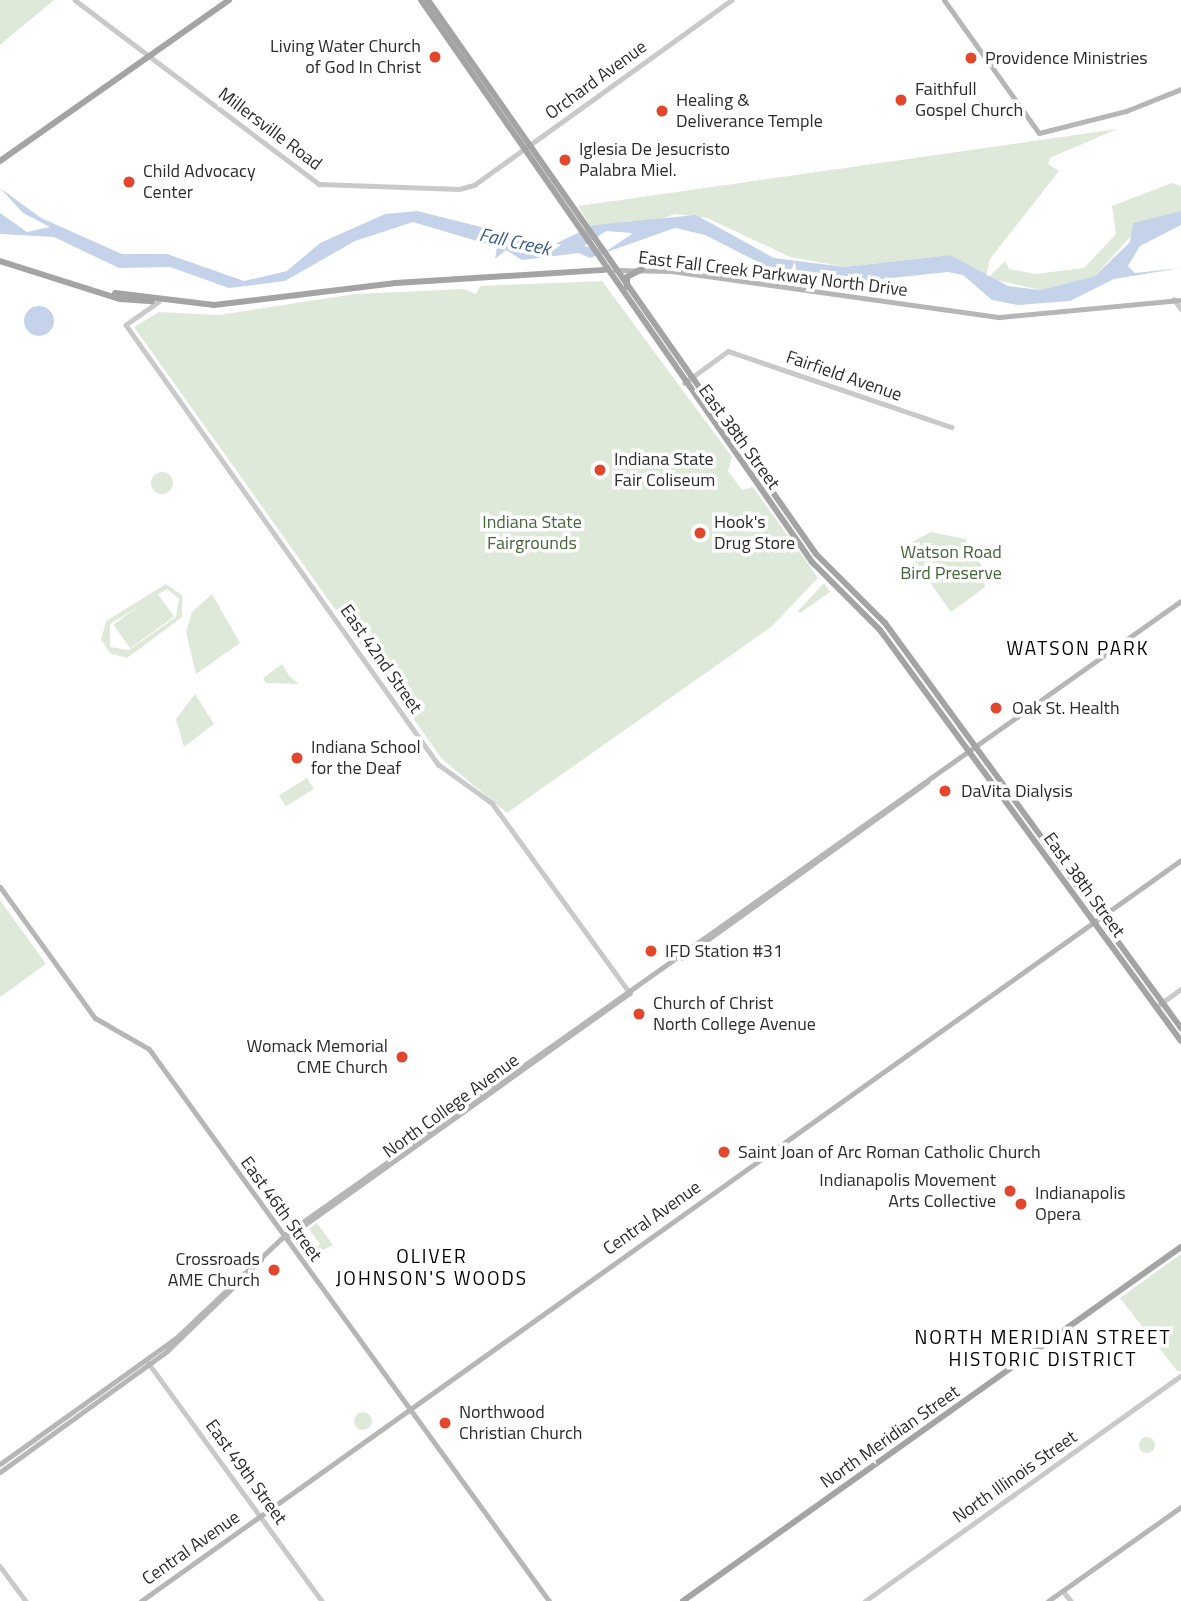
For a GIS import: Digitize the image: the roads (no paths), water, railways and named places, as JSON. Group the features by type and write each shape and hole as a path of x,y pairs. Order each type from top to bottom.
{"main road":[{"path":"0,161 229,0"},
{"name":"East 38th Street","path":"421,0 573,207 602,259 605,270 687,381"},
{"name":"East 38th Street","path":"428,0 528,146 566,212 602,259 614,270 815,566 878,626 973,749 1159,1004 1181,1041"},
{"path":"944,0 1039,133 1126,111 1161,100 1181,89"},
{"name":"East Fall Creek Parkway North Drive","path":"0,261 115,293 156,301 230,304 324,289 642,269 1000,317 1177,300"},
{"path":"630,295 625,281 642,269"},
{"name":"North College Avenue","path":"0,1472 148,1363 286,1238 1181,601"},
{"name":"Central Avenue","path":"141,1601 1181,860"},
{"name":"East 46th Street","path":"0,887 95,1018 149,1049 549,1601"},
{"name":"East 38th Street","path":"1159,1004 1181,1028"},
{"name":"North Meridian Street","path":"683,1601 1181,1247"},
{"name":"North College Avenue","path":"0,1464 148,1363"},
{"path":"1048,1601 1181,1507"}],"street":[{"name":"Millersville Road","path":"75,0 319,184 461,189 477,183"},
{"name":"Orchard Avenue","path":"477,183 731,0"},
{"path":"1177,300 1181,309"},
{"name":"East 42nd Street","path":"156,301 127,325 438,764 494,806 630,993"},
{"name":"Fairfield Avenue","path":"687,381 728,351 951,427"},
{"path":"1159,1004 1181,989"},
{"name":"East 49th Street","path":"148,1363 322,1601"},
{"name":"North Illinois Street","path":"865,1601 1181,1376"},
{"path":"0,1566 26,1601"},
{"path":"1063,1591 1070,1601"}],"water":[{"name":"Fall Creek","path":"0,188 41,218 122,254 167,254 244,281 287,271 320,243 385,214 417,211 553,245 594,225 696,215 774,258 845,267 950,255 1008,286 1040,290 1095,276 1130,242 1133,223 1181,211 1181,225 1140,246 1128,266 1135,273 1181,268 1114,279 1070,301 1018,305 992,300 963,275 948,272 854,282 776,271 705,235 675,228 590,258 579,253 522,260 506,250 495,259 497,247 413,222 355,241 285,281 229,288 170,267 119,268 54,237 0,234 0,213 27,232 50,227 23,213","holes":["606,231 631,233 608,250 584,246"]},
{"path":"39,306 50,310 54,321 50,332 39,336 28,332 24,321 28,310"}],"place":[{"name":"Living Water Church of God In Christ","path":"435,57"},
{"name":"Providence Ministries","path":"971,58"},
{"name":"Faithfull Gospel Church","path":"901,100"},
{"name":"Healing & Deliverance Temple","path":"662,111"},
{"name":"Iglesia De Jesucristo Palabra Miel.","path":"565,160"},
{"name":"Child Advocacy Center","path":"129,182"},
{"name":"Indiana State Fair Coliseum","path":"600,470"},
{"name":"Hook's Drug Store","path":"700,533"},
{"name":"Oak St. Health","path":"996,708"},
{"name":"Indiana School for the Deaf","path":"297,758"},
{"name":"DaVita Dialysis","path":"945,791"},
{"name":"IFD Station #31","path":"651,951"},
{"name":"Church of Christ North College Avenue","path":"639,1014"},
{"name":"Womack Memorial CME Church","path":"402,1057"},
{"name":"Saint Joan of Arc Roman Catholic Church","path":"724,1152"},
{"name":"Indianapolis Movement Arts Collective","path":"1010,1191"},
{"name":"Indianapolis Opera","path":"1021,1204"},
{"name":"Crossroads AME Church","path":"274,1270"},
{"name":"Northwood Christian Church","path":"445,1423"}],"district":[{"name":"WATSON PARK","path":"1078,648"},
{"name":"OLIVER JOHNSON'S WOODS","path":"432,1267"},
{"name":"NORTH MERIDIAN STREET HISTORIC DISTRICT","path":"1043,1348"}],"park label":[{"name":"Indiana State Fairgrounds","path":"532,533"},
{"name":"Watson Road Bird Preserve","path":"951,563"}]}
